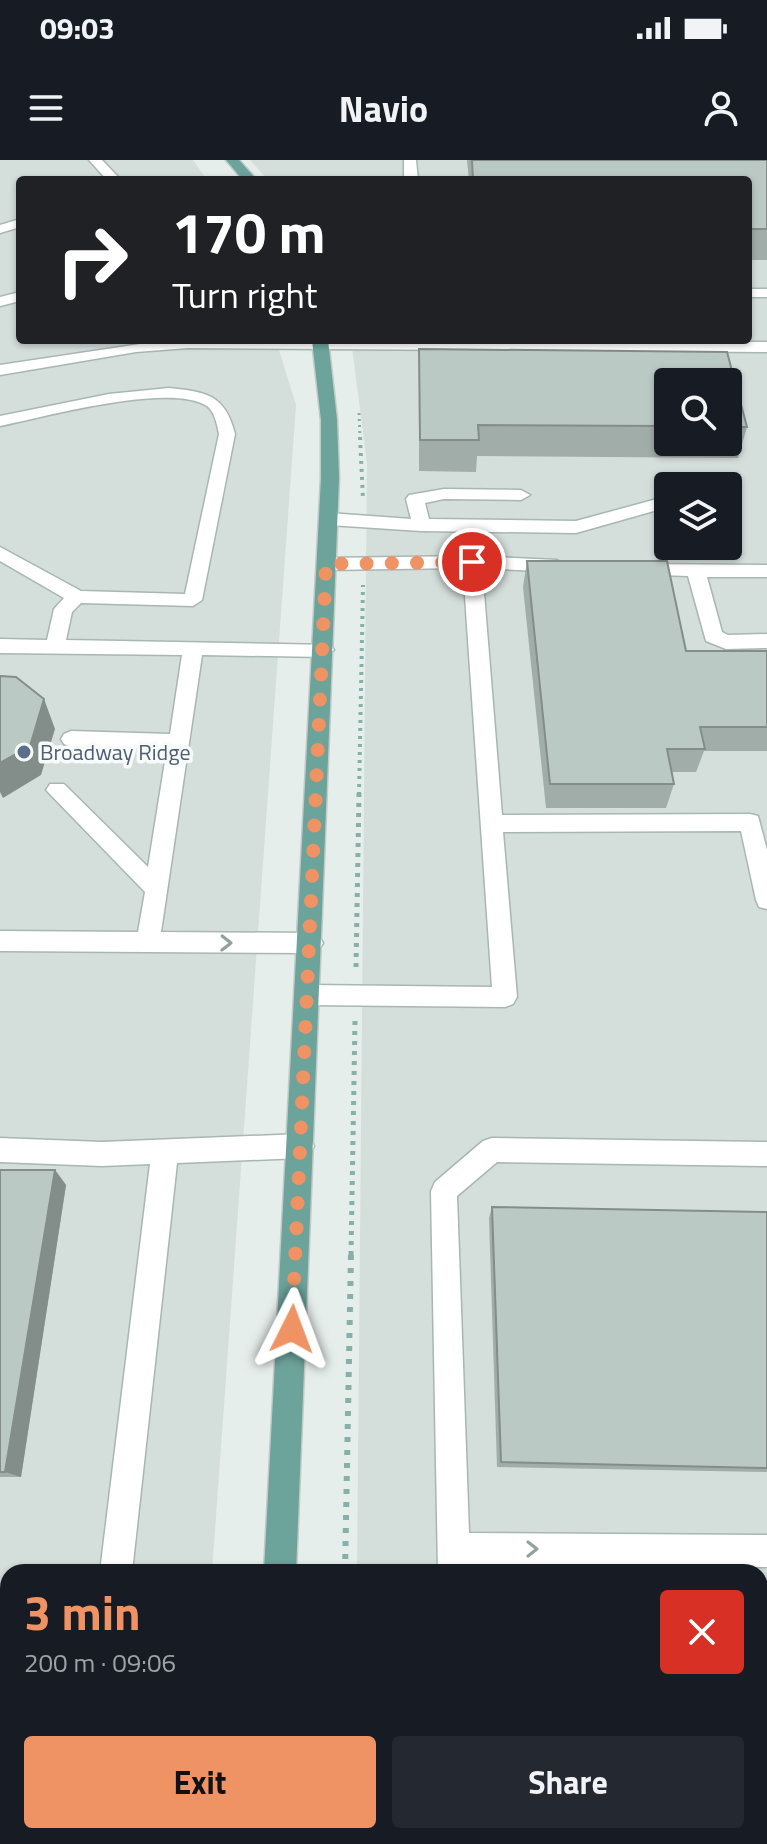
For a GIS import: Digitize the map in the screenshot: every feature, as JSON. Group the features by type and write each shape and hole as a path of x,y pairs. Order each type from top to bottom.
{"main road":[{"path":"232,160 246,176"},
{"path":"280,1564 329,519 330,434 320,344"}],"street":[{"path":"95,160 110,176"},
{"path":"0,370 159,345 213,344"},
{"path":"722,344 767,347"},
{"path":"0,421 158,393 197,396 213,403 222,414 227,434 193,600 77,597 0,553"},
{"path":"421,525 415,499 444,494 521,495"},
{"path":"329,519 421,525 576,527 654,505"},
{"path":"326,564 472,562 579,568"},
{"path":"309,995 505,997 472,562"},
{"path":"625,570 767,571"},
{"path":"696,571 713,636 726,642 767,641"},
{"path":"55,647 63,609 77,597"},
{"path":"0,646 324,650"},
{"path":"148,943 193,649"},
{"path":"71,739 179,742"},
{"path":"57,790 156,889"},
{"path":"492,824 758,822 767,900"},
{"path":"0,941 311,943"},
{"path":"0,1150 102,1154 301,1146"},
{"path":"767,1154 492,1150 444,1191 454,1560 767,1551"},
{"path":"117,1564 165,1151"}],"path":[{"path":"358,406 363,447 363,520"},
{"path":"345,1564 363,563"}],"shaded area":[{"path":"0,160 193,160 204,176 16,176 16,344 277,344 296,405 213,1564 0,1564"},
{"path":"250,160 767,160 767,1564 357,1564 367,463 352,344 752,344 752,176 264,176"}],"building":[{"path":"472,160 767,160 767,229 752,229 752,176 473,176"},
{"path":"419,349 727,352 731,368 654,368 654,426 478,425 479,440 420,440"},
{"path":"742,408 747,427 742,427"},
{"path":"527,561 667,561 686,651 767,651 767,727 700,727 705,749 667,749 674,784 550,784"},
{"path":"0,676 16,677 44,699 30,746 0,763"},
{"path":"0,1170 55,1170 5,1472 0,1472"},
{"path":"492,1207 767,1212 767,1468 501,1462"}],"place":[{"name":"Broadway Ridge","path":"24,752"}],"route":[{"path":"292,1329 313,914 326,564 472,562"}]}
